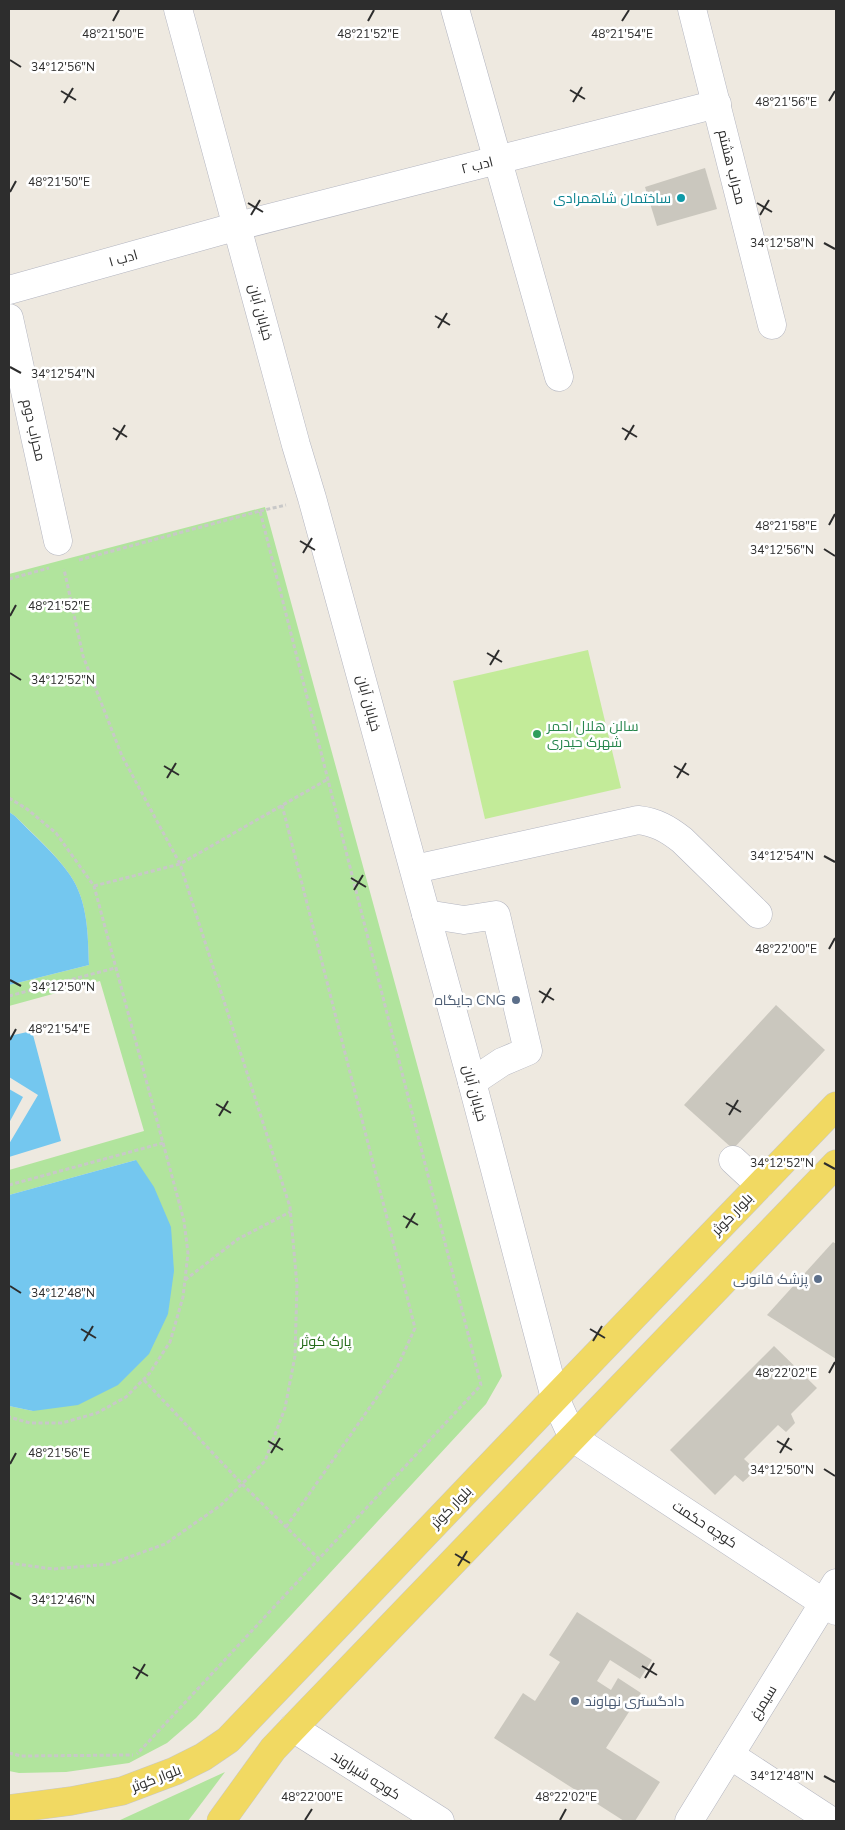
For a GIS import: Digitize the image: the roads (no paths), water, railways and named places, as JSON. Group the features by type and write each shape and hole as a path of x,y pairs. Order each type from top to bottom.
{"main road":[{"name":"بلوار کوثر","path":"9,1809 122,1791 176,1771 203,1758 228,1740 836,1106"},
{"path":"221,1821 273,1749 836,1164"}],"street":[{"name":"خیابان آبان","path":"178,9 296,445 415,869 555,1398 573,1438"},
{"path":"455,9 559,376"},
{"name":"محراب هشتم","path":"692,9 772,325"},
{"name":"ادب ۲","path":"238,226 717,104"},
{"name":"ادب ۱","path":"9,290 238,226"},
{"name":"محراب دوم","path":"9,318 61,553"},
{"path":"415,869 638,820 652,821 682,840 758,914"},
{"path":"426,914 464,920 496,914 528,1051 502,1062 472,1082"},
{"path":"733,1160 760,1185"},
{"name":"کوچه حکمت","path":"573,1438 832,1599"},
{"name":"سیمرغ","path":"689,1821 832,1599"},
{"name":"کوچه شیراوند","path":"293,1728 440,1821"},
{"path":"730,1755 831,1821"}],"water":[{"path":"9,812 51,852 76,885 86,918 89,965 9,985"},
{"path":"32,1031 61,1141 9,1157 9,1144 38,1095 9,1077 9,1036"},
{"path":"9,1089 23,1097 9,1123"},
{"path":"136,1160 154,1187 171,1227 174,1271 168,1314 149,1354 118,1385 78,1405 33,1411 9,1406 9,1195"}],"place":[{"name":"ساختمان شاهمرادی","path":"681,198"},
{"name":"سالن هلال احمر شهرک حیدری","path":"537,734"},
{"name":"جایگاه CNG","path":"516,1000"},
{"name":"پزشک قانونی","path":"818,1279"},
{"name":"دادگستری نهاوند","path":"575,1701"}],"park label":[{"name":"پارک کوثر","path":"326,1341"}]}
